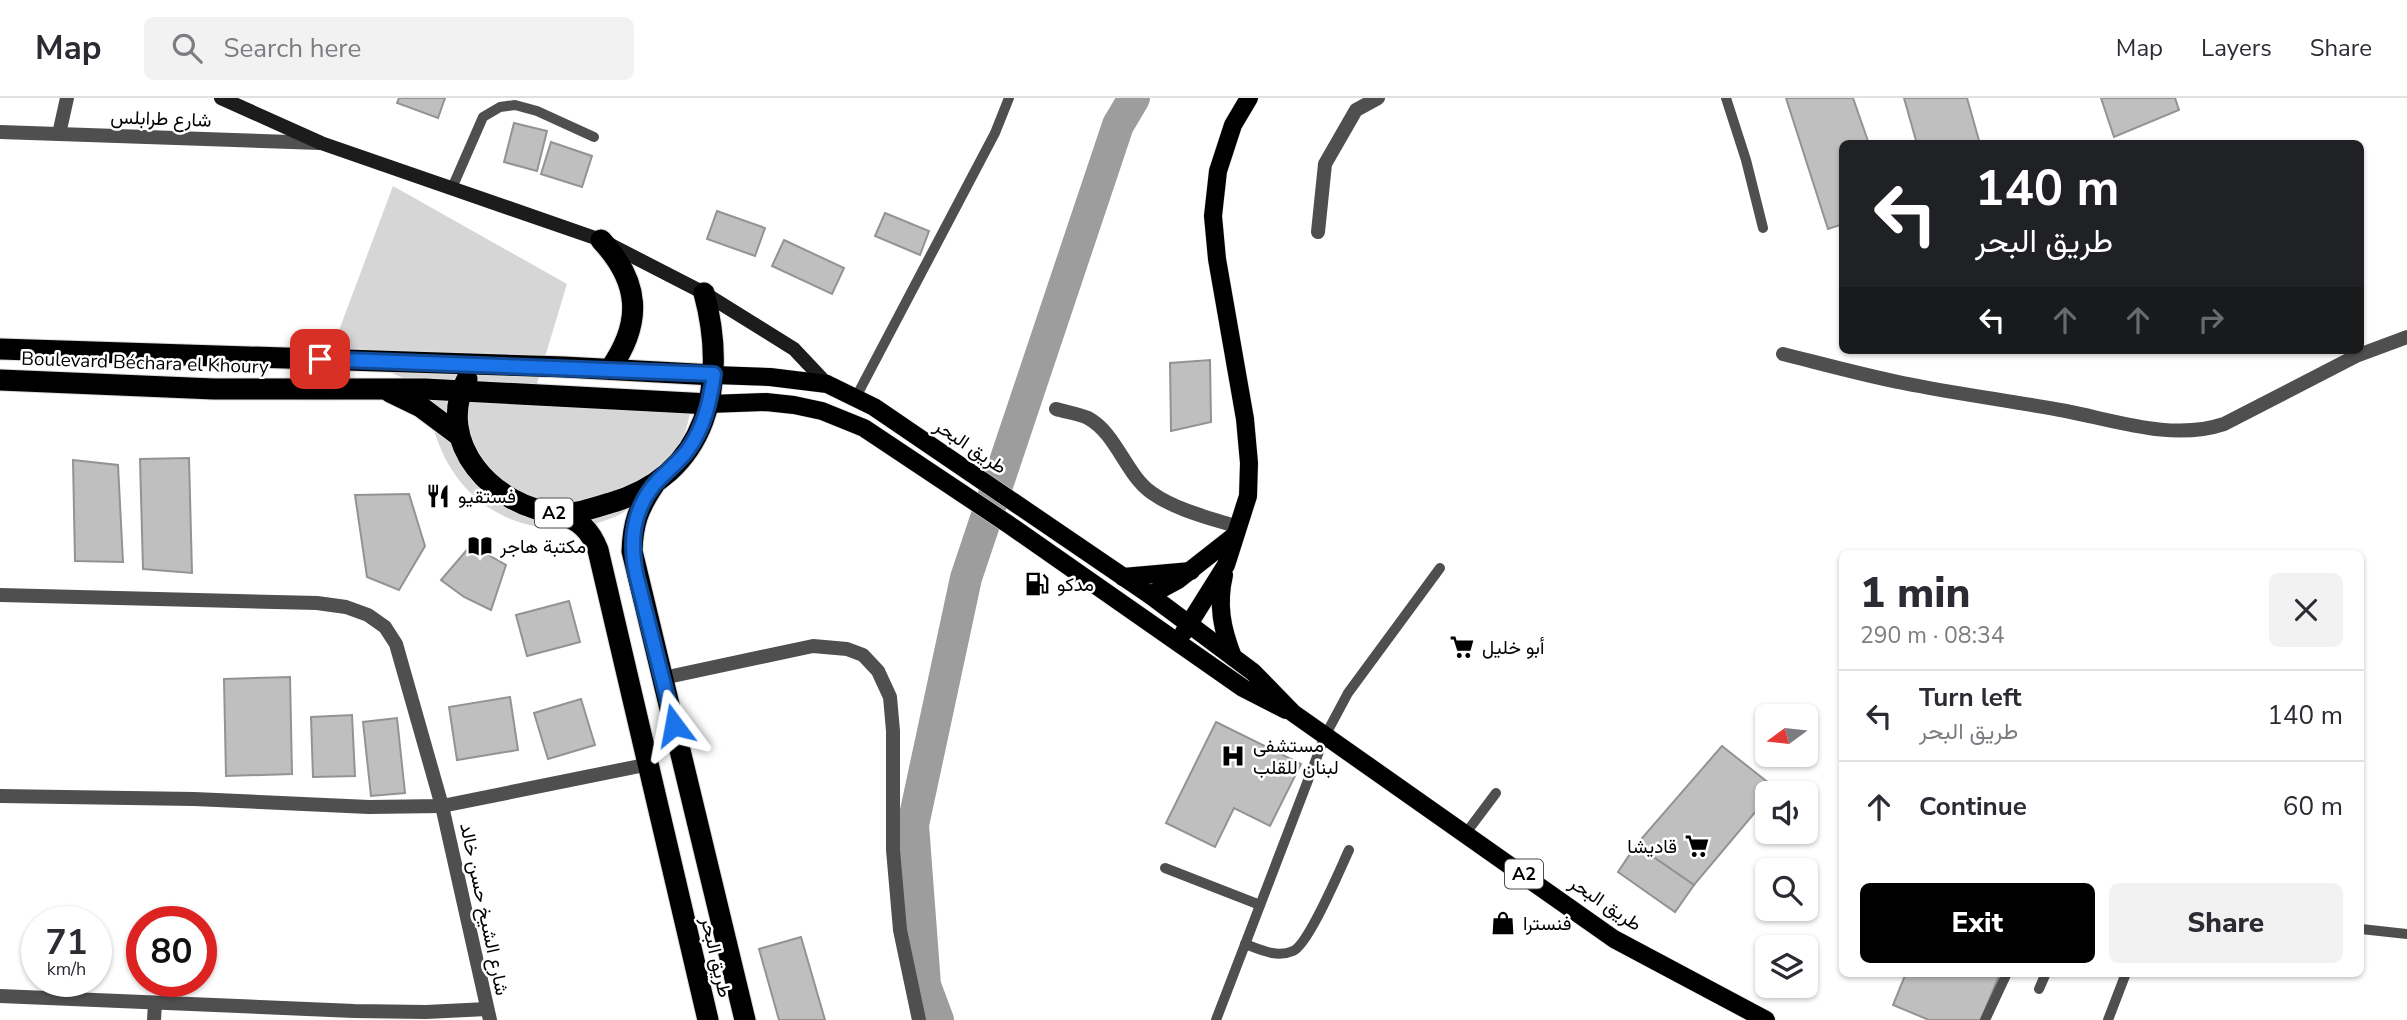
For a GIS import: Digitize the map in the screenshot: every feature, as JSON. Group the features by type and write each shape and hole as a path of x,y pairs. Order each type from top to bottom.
{"highway":[{"path":"601,240 617,258 628,279 633,303 631,327 624,349 610,369"},
{"name":"A2","path":"704,293 713,333 714,374 709,404"},
{"name":"Boulevard Béchara el Khoury","path":"0,349 564,367"},
{"path":"214,389 218,355"},
{"path":"457,434 456,412 460,391 475,364"},
{"name":"طريق البحر","path":"564,367 714,374"},
{"path":"682,373 682,403"},
{"name":"Boulevard Béchara el Khoury","path":"0,380 214,389 460,391 709,404"},
{"path":"381,389 421,407 457,434"},
{"name":"طريق البحر","path":"559,514 586,510 631,497 654,485 688,450 701,428 709,404"},
{"name":"طريق البحر","path":"457,434 469,459 486,480 508,496 533,508 573,518 593,537 650,764 708,1020"},
{"name":"طريق البحر","path":"654,485 641,505 633,527 632,551 746,1020"}],"main road":[{"path":"1233,657 1224,635 1220,612 1221,588 1248,496 1249,463 1243,406 1217,260 1213,216 1217,171 1233,125 1249,98"},
{"name":"طريق البحر","path":"714,374 827,384 856,397 1150,595 1266,684 1293,713"},
{"name":"طريق البحر","path":"709,404 766,402 794,405 843,419 883,440 1242,688 1293,713 1614,939 1766,1020"},
{"path":"1001,519 1010,501"},
{"path":"1150,595 1191,571 1236,532"},
{"path":"1178,642 1226,565"},
{"path":"1123,577 1191,571"}],"street":[{"path":"58,134 67,98"},
{"path":"221,98 321,143 601,240 704,293 794,349 827,384"},
{"path":"1318,232 1325,164 1356,110 1378,98"},
{"name":"شارع طرابلس","path":"0,132 321,143"},
{"path":"1783,354 1901,383 2068,411 2143,427 2185,430 2211,429 2224,424 2333,367 2407,337"},
{"path":"1056,409 1087,418 1098,426 1133,474 1150,492 1236,532"},
{"name":"شارع الشيخ حسن خالد","path":"0,595 317,603 346,607 368,615 385,627 396,644 442,806 489,1015"},
{"path":"663,678 813,646 846,649 863,655 878,671 890,697 893,731 892,850 900,930 919,1020"},
{"path":"0,796 194,799 369,807 442,806 650,764"},
{"path":"0,996 354,1016 426,1012 489,1015"},
{"path":"154,1020 155,1003"}],"lane":[{"path":"856,397 995,134 1009,98"},
{"path":"1726,98 1746,160 1763,228"},
{"path":"452,188 483,117 500,107 515,105 537,111 594,137"},
{"path":"1216,1020 1325,736 1348,693 1440,568"},
{"path":"1466,833 1496,793"},
{"path":"1245,944 1272,954 1294,951 1307,937 1349,850"},
{"path":"1165,867 1260,905"},
{"path":"2364,929 2407,934"},
{"path":"1984,1020 2005,977"},
{"path":"2039,989 2044,977"},
{"path":"2108,1020 2124,977"}],"shaded area":[{"path":"393,186 567,284 536,387 691,406 687,427 677,449 644,494 628,510 593,524 547,528 519,522 493,510 471,494 453,472 440,447 431,419 428,388 332,349"}],"building":[{"path":"399,98 445,98 438,118 397,103"},
{"path":"1786,98 1853,98 1868,140 1839,140 1839,225 1828,229"},
{"path":"1904,98 1967,98 1979,140 1916,140"},
{"path":"2101,98 2175,98 2179,110 2114,137"},
{"path":"514,123 547,131 537,171 504,162"},
{"path":"551,142 592,156 582,187 541,174"},
{"path":"717,211 765,228 755,256 707,239"},
{"path":"885,213 929,231 920,255 875,236"},
{"path":"784,240 844,268 832,294 772,266"},
{"path":"1210,360 1211,422 1171,431 1170,363"},
{"path":"189,458 192,573 143,569 140,459"},
{"path":"73,460 118,465 123,562 75,561"},
{"path":"409,494 425,546 399,590 367,577 355,495"},
{"path":"471,545 506,565 491,610 464,597 441,580"},
{"path":"569,601 580,642 527,656 516,615"},
{"path":"290,677 292,774 226,776 224,679"},
{"path":"510,697 518,750 457,760 449,707"},
{"path":"581,699 595,745 548,759 534,713"},
{"path":"352,715 355,776 313,777 311,717"},
{"path":"397,718 405,793 371,796 363,722"},
{"path":"1216,722 1301,764 1270,826 1234,808 1215,847 1166,823"},
{"path":"1722,746 1766,781 1755,781 1755,812 1694,885 1636,845"},
{"path":"1636,845 1694,885 1675,912 1618,872"},
{"path":"801,937 825,1020 779,1020 759,949"},
{"path":"1904,977 1998,977 1981,1020 1929,1020 1893,1005"}],"waterway":[{"path":"938,1020 925,985 913,825 966,578 1118,125 1134,98"}],"place":[{"name":"فستقيو","path":"438,496"},
{"name":"مكتبة هاجر","path":"480,546"},
{"name":"مدكو","path":"1037,584"},
{"name":"أبو خليل","path":"1462,647"},
{"name":"مستشفى لبنان للقلب","path":"1233,756"},
{"name":"قاديشا","path":"1697,846"},
{"name":"فنسترا","path":"1503,923"}],"route":[{"path":"320,359 714,374 709,404 701,428 688,450 654,485 641,505 633,527 632,551 636,574 674,725"}]}
